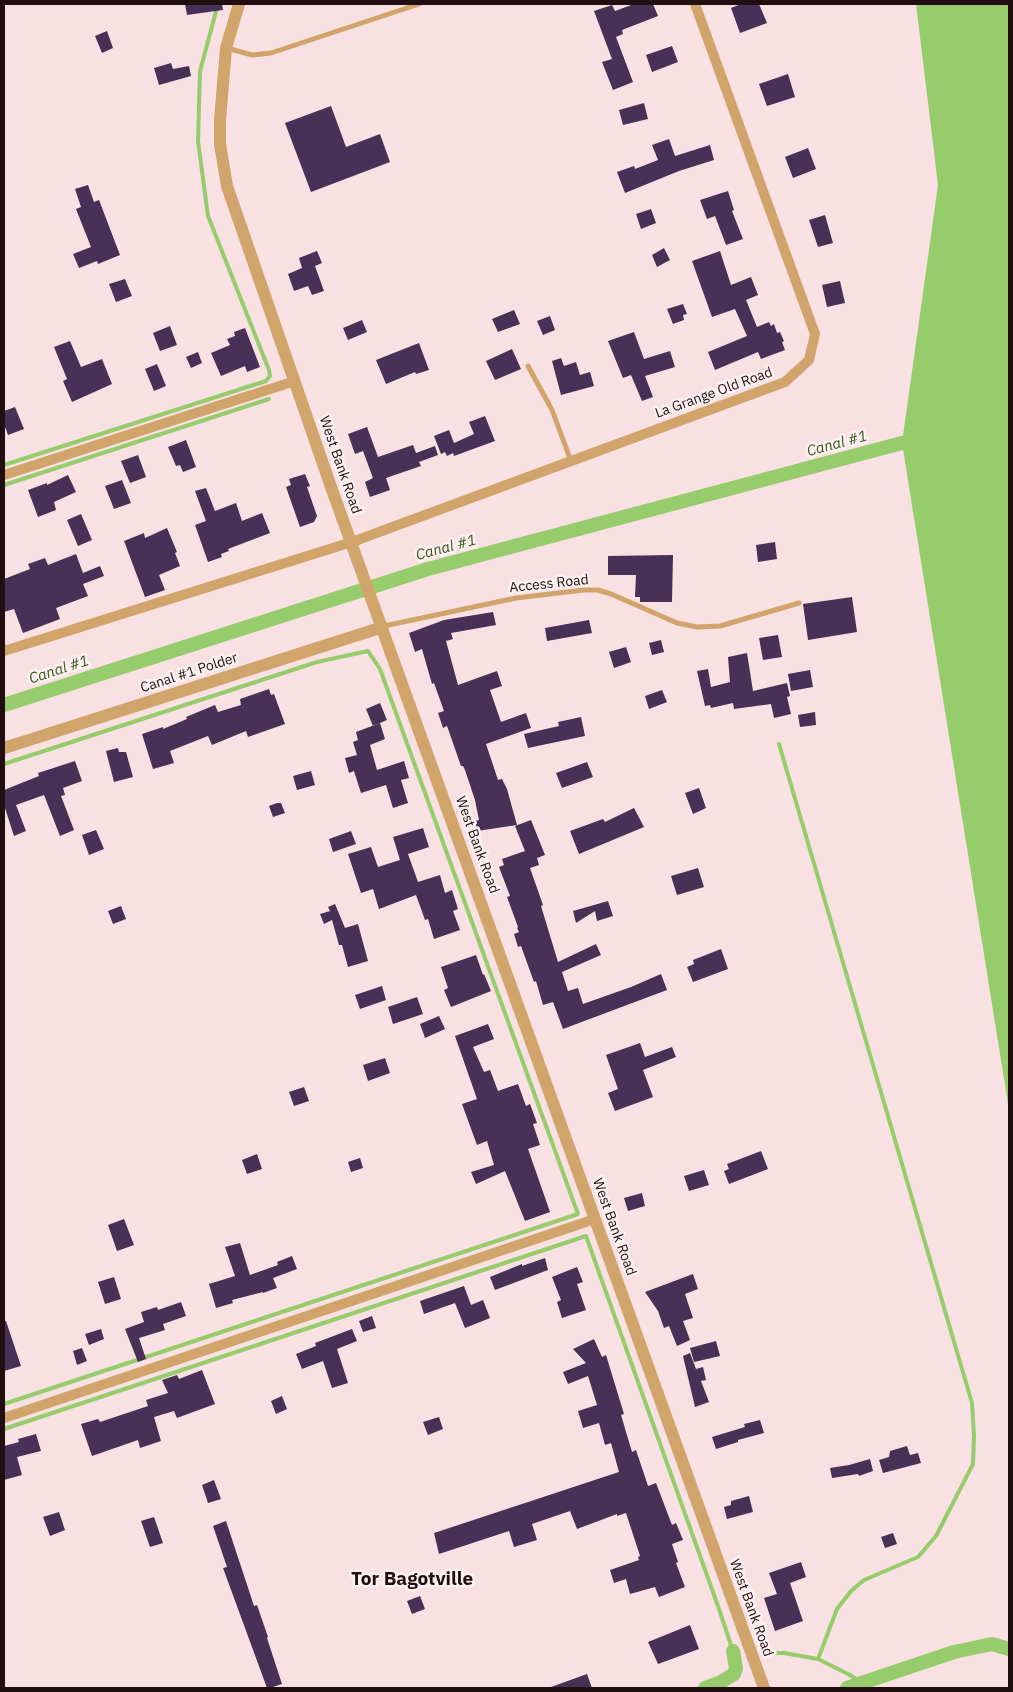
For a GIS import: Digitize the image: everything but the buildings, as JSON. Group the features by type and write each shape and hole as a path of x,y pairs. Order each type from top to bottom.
{"street":[{"name":"West Bank Road","path":"239,4 226,48 220,120 220,144 227,186 356,555 761,1687"},
{"name":"La Grange Old Road","path":"4,651 352,542 785,382 809,360 815,334 695,4"},
{"path":"4,475 295,381"},
{"name":"Canal #1 Polder","path":"4,748 383,627"},
{"path":"4,1418 595,1219"}],"lane":[{"path":"226,48 252,55 270,54 419,4"},
{"path":"528,366 552,410 571,461"},
{"name":"Access Road","path":"383,627 516,598 584,590 598,590 611,594 677,623 696,627 720,626 800,603"}],"shaded area":[{"path":"916,4 1009,4 1009,1110 902,443 938,185"}],"waterway":[{"path":"4,465 266,381 270,376 208,216 198,141 200,71 218,4"},
{"path":"4,485 269,399"},
{"name":"Canal #1","path":"4,705 428,569 902,443"},
{"path":"4,764 317,662 368,651 380,669 578,1214 4,1404"},
{"path":"779,744 972,1403 974,1436 973,1464 936,1536 918,1557 864,1580 851,1591 837,1609 818,1659"},
{"path":"4,1429 586,1236 733,1651"},
{"path":"847,1688 954,1652 992,1644 1009,1649"},
{"path":"705,1688 721,1682 734,1674 736,1668 733,1651"},
{"path":"770,1653 784,1653 818,1659 862,1683"}],"district":[{"name":"Tor Bagotville","path":"412,1580"}]}
